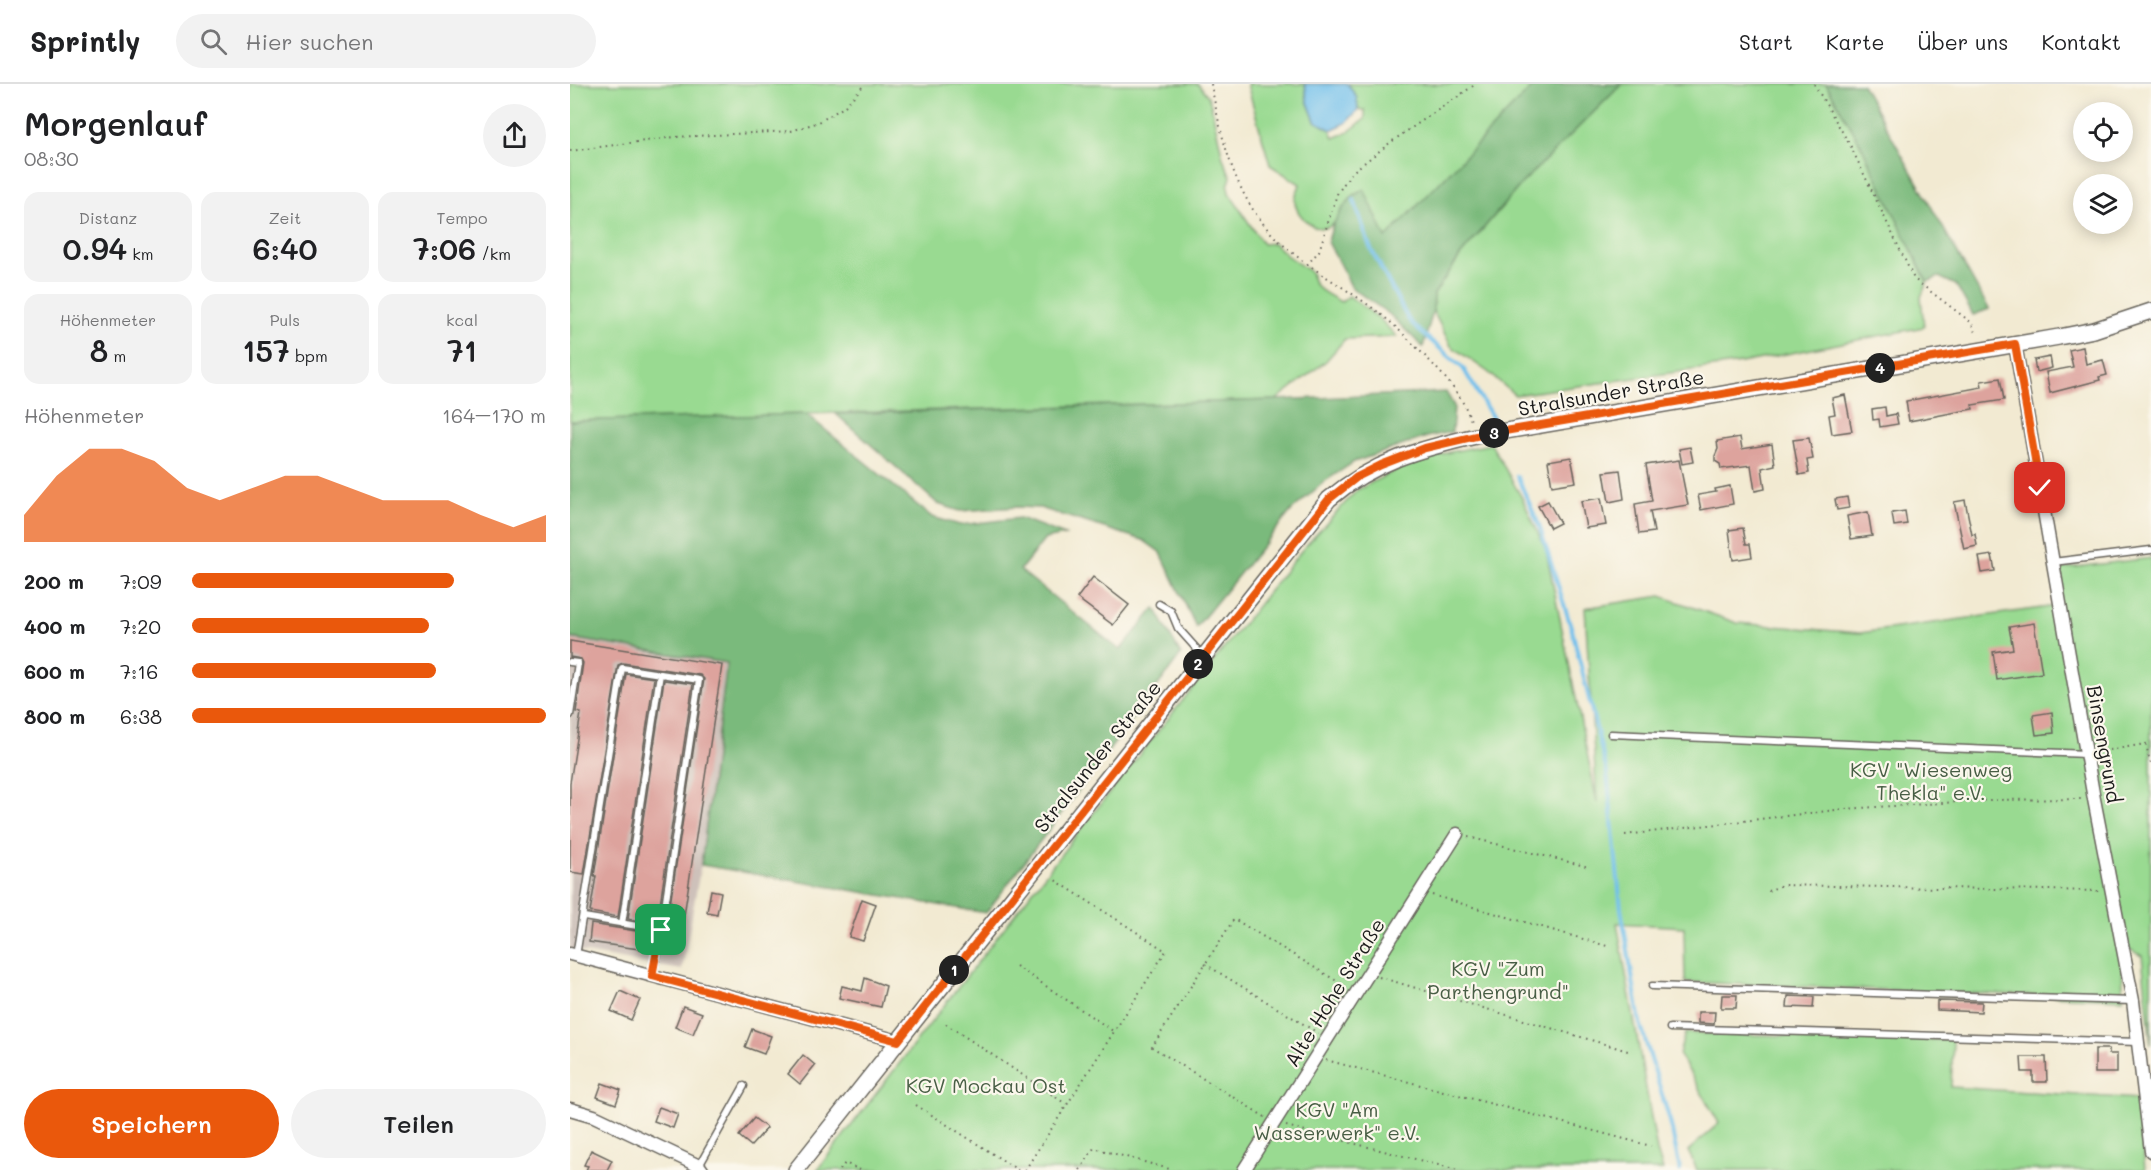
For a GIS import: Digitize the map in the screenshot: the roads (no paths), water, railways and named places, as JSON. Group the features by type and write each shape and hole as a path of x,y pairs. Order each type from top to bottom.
{"street":[{"name":"Stralsunder Straße","path":"796,1170 1329,499 1342,488 1381,465 1404,456 1425,448 1476,436 2094,330 2151,311"},
{"name":"Binsengrund","path":"2015,344 2094,799 2133,1001 2151,1151"},
{"name":"Alte Hohe Straße","path":"1244,1170 1457,834"},
{"path":"573,955 898,1041"},
{"path":"570,1109 594,1116 700,1168"}],"lane":[{"path":"2053,562 2151,550"},
{"path":"1159,604 1171,611 1178,628 1203,657"},
{"path":"570,662 578,663 570,715"},
{"path":"573,955 584,917 622,668 699,680 652,976"},
{"path":"622,924 660,674"},
{"path":"1611,734 2087,754"},
{"path":"584,917 661,930"},
{"path":"1652,986 2133,1001"},
{"path":"1670,1028 2138,1042"},
{"path":"700,1168 744,1086"}],"water":[{"path":"1305,84 1348,84 1357,98 1358,110 1346,123 1331,130 1315,121 1307,100"}],"waterway":[{"path":"1354,200 1370,247 1408,319 1463,368 1495,422"},
{"path":"1517,476 1539,525 1572,630 1607,772 1621,909 1640,1023 1670,1121 1680,1170"}],"park label":[{"name":"KGV \"Wiesenweg Thekla\" e.V.","path":"1931,780"},
{"name":"KGV \"Zum Parthengrund\"","path":"1498,980"},
{"name":"KGV Mockau Ost","path":"986,1085"},
{"name":"KGV \"Am Wasserwerk\" e.V.","path":"1337,1120"}]}
